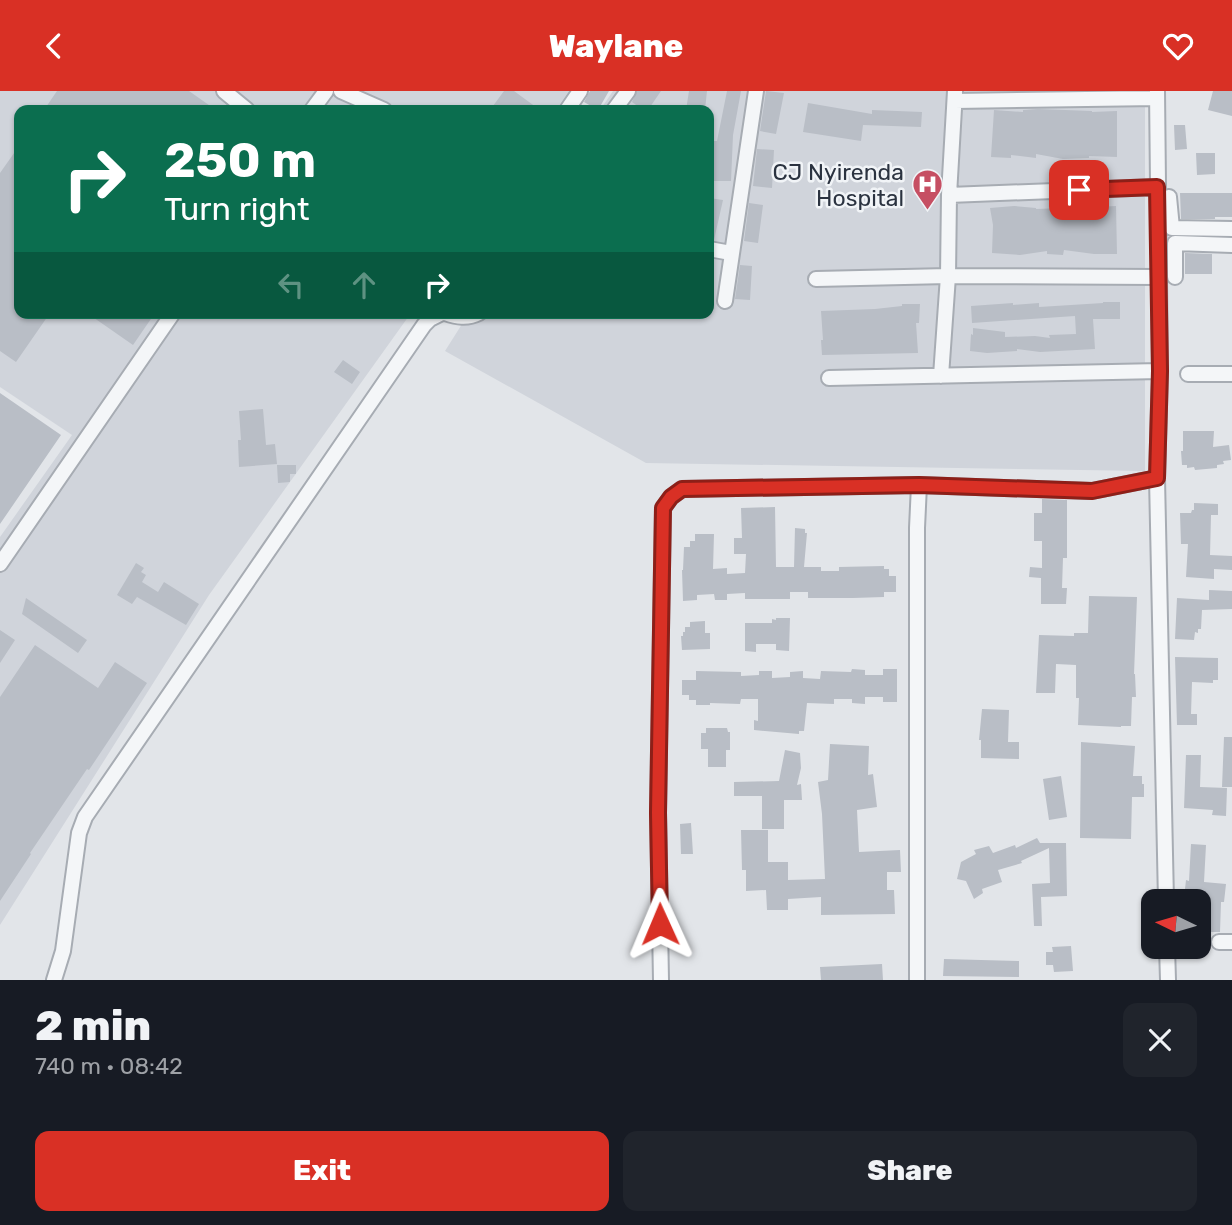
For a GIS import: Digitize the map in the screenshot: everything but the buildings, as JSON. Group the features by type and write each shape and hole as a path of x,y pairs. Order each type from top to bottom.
{"street":[{"path":"224,91 241,105"},
{"path":"341,91 373,105"},
{"path":"725,301 756,91"},
{"path":"941,376 955,96 1157,95 1163,192 1159,277 1157,478 1166,889"},
{"path":"949,195 1163,192"},
{"path":"1163,192 1172,228 1232,229"},
{"path":"1175,277 1175,243 1232,244"},
{"path":"714,250 731,253"},
{"path":"816,279 948,276 1159,277"},
{"path":"0,564 169,319"},
{"path":"54,980 65,940 79,833 85,817 430,319"},
{"path":"829,378 1160,371"},
{"path":"1188,374 1232,374"},
{"path":"661,980 658,813 663,508 671,497 682,489 919,485 1092,491 1157,478"},
{"path":"917,980 919,485"},
{"path":"1167,959 1168,980"}],"shaded area":[{"path":"0,91 569,91 559,105 14,105 14,319 407,319 209,595 0,925 0,537 72,435 0,387"},
{"name":"CJ Nyirenda Hospital","path":"613,91 1145,91 1145,471 646,463 445,351 465,319 714,319 714,105 603,105"}],"place":[{"name":"CJ Nyirenda Hospital","path":"927,212"}],"route":[{"path":"660,924 658,813 663,508 671,497 682,489 919,485 1092,491 1157,478 1160,371 1157,187 1079,190"}]}
